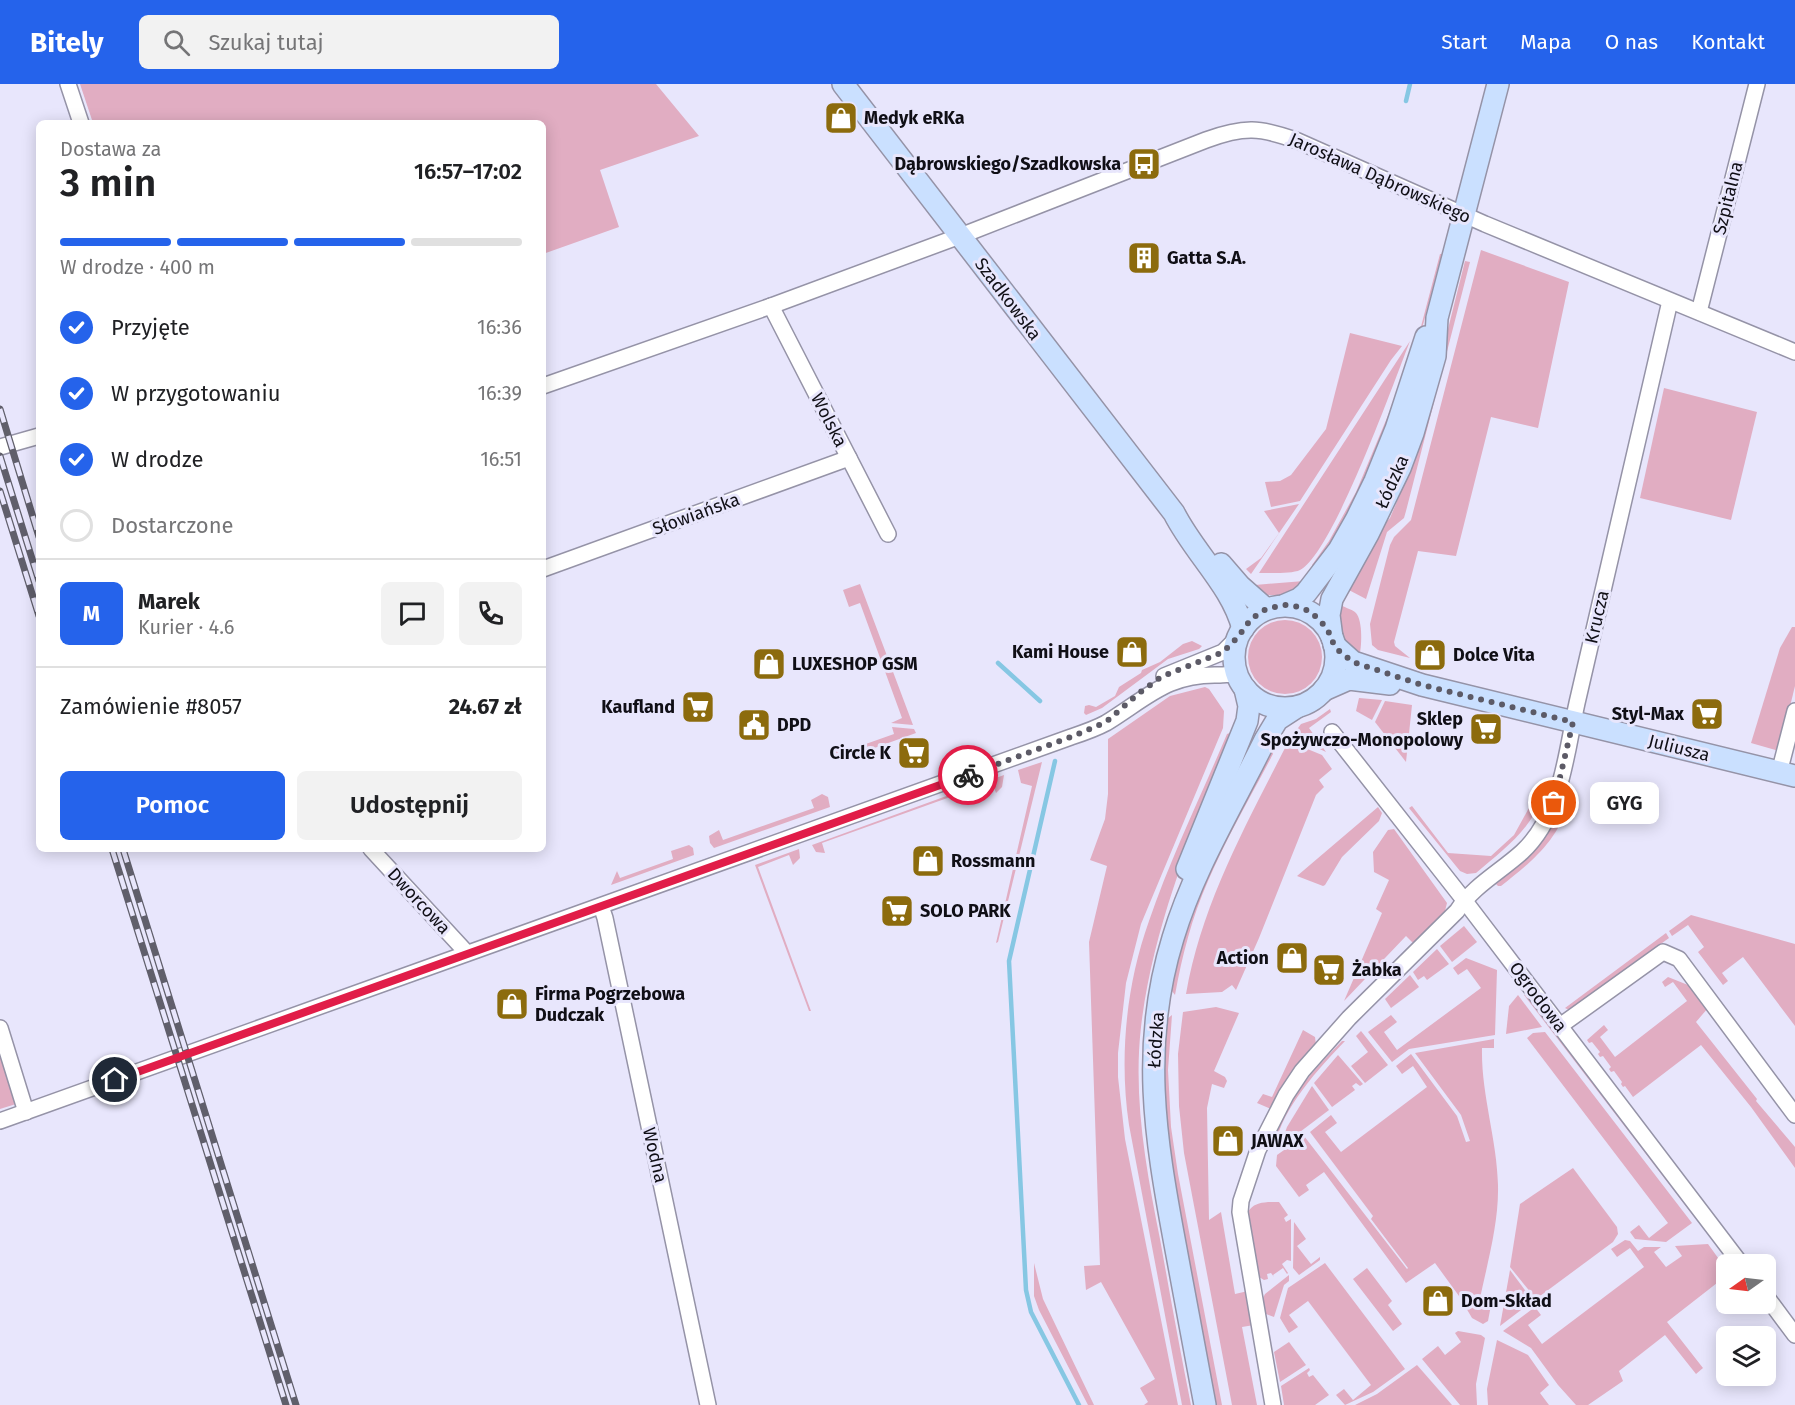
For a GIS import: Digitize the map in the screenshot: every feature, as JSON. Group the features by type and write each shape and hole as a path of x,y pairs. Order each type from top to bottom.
{"main road":[{"name":"Szadkowska","path":"843,84 1174,513 1187,524 1240,586 1275,607"},
{"name":"Łódzka","path":"1333,641 1329,615 1332,599 1384,502 1413,433 1435,356 1437,318 1498,84"},
{"name":"Łódzka","path":"1275,607 1299,599 1306,593 1339,550 1375,481 1396,429 1425,340 1437,318"},
{"name":"Szadkowska","path":"1174,513 1181,528 1228,595 1239,616 1240,633"},
{"path":"1275,607 1299,607 1311,612 1321,621 1333,641 1335,667 1331,679 1317,697 1297,707 1287,708 1266,704 1254,698 1242,683 1234,661 1234,648 1240,633 1251,619 1275,607"},
{"name":"Juliusza","path":"1333,641 1353,662 1422,685 1787,774"},
{"name":"Juliusza","path":"1324,690 1349,679 1379,684 1422,685"},
{"name":"Łódzka","path":"1198,1405 1149,1146 1144,1080 1146,1029 1154,979 1179,891 1197,841 1247,721 1249,706 1242,683"},
{"name":"Łódzka","path":"1205,1405 1157,1143 1153,1082 1157,1008 1172,939 1190,891 1264,740 1277,720 1297,707"}],"street":[{"path":"68,84 80,120"},
{"name":"Szpitalna","path":"1699,312 1757,84"},
{"name":"Jarosława Dąbrowskiego","path":"960,236 1206,140 1233,131 1251,129 1272,132 1298,141 1464,214 1795,352"},
{"path":"546,385 771,306 960,236"},
{"name":"Krucza","path":"1273,1405 1240,1212 1241,1202 1258,1150 1302,1071 1348,1018 1457,911 1464,900 1522,852 1547,820 1563,769 1670,301"},
{"name":"Wolska","path":"771,306 888,534"},
{"path":"0,447 36,437"},
{"name":"Słowiańska","path":"546,568 849,458"},
{"path":"1120,712 1138,694 1161,677 1223,652 1240,633"},
{"path":"0,1121 1071,737 1106,722 1157,688 1179,679 1205,674 1233,674 1242,683"},
{"path":"1787,774 1795,711"},
{"name":"Ogrodowa","path":"1332,732 1464,900 1733,1254"},
{"name":"Dworcowa","path":"374,852 467,953"},
{"name":"Wodna","path":"601,906 708,1405"},
{"path":"1560,1026 1663,952 1678,959 1795,1114"},
{"path":"0,1028 27,1112"},
{"path":"1776,1309 1795,1335"}],"shaded area":[{"path":"80,84 656,84 699,136 600,170 619,227 546,253 546,120 92,120"},
{"path":"1481,250 1569,282 1538,428 1491,417 1456,556 1418,551 1394,642 1395,646 1410,658 1378,650 1372,645 1370,624 1390,545 1394,537 1411,520"},
{"path":"1440,254 1442,254 1416,351 1351,514 1314,569 1312,565 1329,541 1356,492 1389,413 1418,338"},
{"path":"1465,261 1470,262 1404,518 1387,532 1366,599 1345,588 1377,531 1390,518 1411,468"},
{"path":"1350,333 1402,346 1300,501 1271,507 1265,482 1280,481 1291,475 1326,429"},
{"path":"1410,341 1345,501 1314,557 1300,570 1259,573"},
{"path":"1664,388 1757,412 1731,520 1640,498"},
{"path":"1299,504 1251,574 1246,569 1261,558 1279,533 1264,511"},
{"path":"1304,581 1291,593 1281,595 1260,593 1255,585"},
{"path":"860,584 913,725 891,723 902,718 860,603 849,607 843,590"},
{"path":"1338,604 1356,613 1360,622 1359,657 1348,646 1342,634 1338,619"},
{"path":"1285,620 1306,626 1316,636 1322,657 1316,678 1306,688 1285,694 1264,688 1254,678 1248,657 1254,636 1264,626"},
{"path":"1792,627 1795,627 1795,686 1779,751 1751,743 1780,648"},
{"path":"1192,641 1202,646 1168,659 1102,708 1086,715 1084,713 1085,706 1096,707 1115,696 1119,687 1141,673 1142,670 1160,662 1183,644"},
{"path":"1205,687 1209,689 1224,711 1223,728 1141,924 1126,983 1118,1053 1118,1077 1125,1139 1178,1405 1144,1405 1148,1402 1140,1388 1155,1379 1101,1282 1086,1290 1084,1266 1100,1265 1089,942 1107,866 1090,860 1105,819 1108,794 1108,739 1170,696"},
{"path":"1359,698 1382,700 1372,720 1356,711"},
{"path":"1385,701 1412,705 1406,762 1375,722"},
{"path":"1330,709 1331,712 1309,728 1326,752 1305,742 1290,739 1301,724 1316,719"},
{"path":"892,727 914,729 916,733 841,760 836,759 834,753 843,744 846,751 894,734"},
{"path":"1232,732 1190,840 1165,914 1155,951 1141,1027 1139,1080 1142,1133 1191,1405 1182,1405 1129,1125 1125,1048 1130,996 1141,945 1176,850 1227,734"},
{"path":"1286,746 1305,748 1322,755 1332,769 1319,780 1324,787 1316,795 1236,990 1232,985 1222,992 1186,994 1193,961 1214,897 1241,836"},
{"path":"1268,748 1273,754 1223,849 1202,895 1188,937 1175,995 1169,987 1185,917"},
{"path":"1042,762 996,943 1032,786 1021,783 1018,770"},
{"path":"1004,775 1002,787 996,793 992,782 822,843 825,853 816,852 812,845"},
{"path":"822,794 828,797 830,807 714,848 710,843 709,836 719,830 723,840 814,808 811,800"},
{"path":"1541,801 1529,823 1513,841 1476,873 1467,874 1460,871 1409,808 1412,806 1448,853 1491,856 1514,835 1530,806"},
{"path":"1562,802 1567,806 1549,841 1522,869 1498,886 1496,884 1545,838 1558,815"},
{"path":"1378,807 1382,813 1379,821 1342,857 1325,885 1297,876"},
{"path":"1394,829 1447,903 1445,911 1414,944 1406,936 1344,1001 1382,913 1376,909 1389,880 1374,872 1373,852 1388,830"},
{"path":"689,845 693,848 694,855 611,885 617,871 620,878 673,859 671,851"},
{"path":"799,849 800,858 793,865 789,855 758,867 811,1011 809,1011 755,865"},
{"path":"1691,915 1795,944 1795,1026 1743,957 1722,973 1728,981 1723,985 1698,952 1704,947 1688,925 1672,936 1669,931"},
{"path":"1464,926 1477,942 1452,962 1440,946"},
{"path":"1666,933 1669,938 1572,1008 1569,1010 1565,1008"},
{"path":"1437,949 1449,964 1427,980 1424,976 1418,980 1413,972"},
{"path":"1466,958 1497,970 1495,1035 1409,1049 1392,1062 1368,1032 1391,1015 1397,1022 1384,1032 1397,1050 1481,988 1467,969 1458,975 1453,968"},
{"path":"1410,975 1419,987 1391,1008 1385,999"},
{"path":"1668,977 1688,985 1690,983 1708,1008 1696,1022 1757,1099 1756,1101 1795,1147 1795,1168 1751,1107 1701,1045 1633,1097 1625,1086 1623,1087 1614,1071 1611,1072 1609,1069 1611,1067 1603,1056 1600,1057 1598,1054 1600,1052 1592,1042 1589,1043 1587,1040 1604,1025 1608,1030 1600,1037 1615,1057 1687,1001 1673,982 1665,987 1662,982"},
{"path":"1518,995 1542,1027 1506,1034 1509,1006"},
{"path":"1524,995 1527,995 1698,1217 1695,1218"},
{"path":"1216,1007 1239,1013 1214,1071 1225,1077 1227,1081 1224,1088 1212,1084 1207,1108 1209,1220 1221,1212 1235,1294 1248,1291 1254,1325 1242,1327 1257,1405 1232,1405 1184,1153 1179,1106 1178,1054 1183,1012"},
{"path":"1172,1015 1168,1070 1171,1127 1222,1405 1212,1405 1160,1105 1167,1019"},
{"path":"1303,1030 1315,1037 1316,1045 1271,1109 1257,1103 1263,1094 1272,1097"},
{"path":"1361,1031 1388,1065 1365,1083 1351,1066 1368,1052 1356,1036"},
{"path":"1545,1032 1692,1223 1666,1242 1635,1239 1630,1232 1639,1225 1649,1238 1668,1223 1527,1038 1533,1033"},
{"path":"1494,1039 1494,1048 1482,1048 1482,1065 1498,1185 1495,1229 1479,1303 1491,1305 1488,1321 1483,1324 1472,1318 1435,1263 1406,1283 1324,1172 1306,1185 1309,1190 1299,1197 1276,1166 1277,1155 1304,1136 1407,1269 1371,1219 1373,1216 1310,1132 1331,1115 1337,1123 1325,1132 1341,1152 1427,1087 1413,1066 1402,1074 1396,1066 1411,1054 1457,1116 1466,1142 1470,1141 1461,1115 1415,1053"},
{"path":"1342,1041 1345,1041 1313,1076 1293,1103 1285,1117 1275,1146 1270,1145 1280,1118 1289,1103"},
{"path":"0,1052 16,1104 0,1109"},
{"path":"1338,1055 1363,1084 1360,1086 1356,1083 1352,1086 1355,1090 1332,1107 1314,1083"},
{"path":"1312,1086 1329,1110 1280,1147 1287,1127"},
{"path":"1573,1168 1617,1227 1618,1234 1613,1242 1536,1299 1510,1267 1520,1204"},
{"path":"1279,1202 1288,1215 1284,1218 1286,1222 1291,1219 1291,1261 1287,1260 1282,1264 1287,1274 1283,1268 1273,1275 1274,1277 1271,1273 1267,1274 1268,1279 1264,1280 1259,1277 1248,1212 1256,1204"},
{"path":"1294,1222 1306,1239 1297,1246 1311,1264 1320,1257 1320,1260 1299,1275 1293,1268"},
{"path":"1625,1240 1630,1241 1638,1251 1644,1247 1661,1247 1654,1252 1666,1267 1682,1256 1675,1246 1708,1244 1716,1255 1716,1284 1667,1322 1703,1368 1696,1374 1665,1335 1619,1371 1623,1381 1588,1405 1576,1405 1531,1348 1503,1331 1535,1307 1541,1315 1528,1325 1542,1344 1644,1267 1630,1248 1617,1257 1611,1249"},
{"path":"1034,1263 1043,1299 1094,1405 1088,1405 1039,1310 1034,1296"},
{"path":"1325,1263 1405,1369 1373,1392 1345,1405 1336,1395 1344,1389 1353,1400 1371,1385 1308,1301 1289,1315 1298,1327 1289,1333 1280,1318 1288,1288"},
{"path":"1367,1268 1392,1301 1388,1305 1402,1324 1393,1331 1353,1279"},
{"path":"1510,1270 1533,1301 1500,1326"},
{"path":"1289,1275 1289,1281 1284,1285 1274,1317 1266,1314 1263,1298 1265,1294"},
{"path":"1458,1331 1481,1335 1485,1338 1476,1384 1477,1405 1460,1405 1422,1359 1438,1346 1445,1355 1461,1342 1455,1333"},
{"path":"1497,1340 1528,1355 1549,1385 1540,1393 1549,1405 1488,1405 1487,1389"},
{"path":"1289,1342 1306,1365 1280,1382 1274,1352"},
{"path":"1417,1365 1452,1405 1355,1405 1377,1394"},
{"path":"1309,1368 1307,1373 1309,1377 1313,1375 1329,1395 1315,1405 1284,1405 1281,1386"}],"waterway":[{"path":"1406,101 1410,84"},
{"path":"998,663 1040,701"},
{"path":"1055,761 1009,961 1026,1290 1031,1312 1079,1405"}],"railway":[{"path":"0,409 36,527"},
{"path":"0,456 36,571"},
{"path":"0,491 36,606"},
{"path":"113,852 286,1405"},
{"path":"124,852 296,1405"}],"way so far":[{"path":"968,775 1097,727 1120,712 1138,694 1161,677 1223,652 1251,619 1266,609 1285,605 1311,612 1327,628 1334,645 1353,662 1422,685 1573,722 1554,803"}],"place":[{"name":"Medyk eRKa","path":"841,118"},
{"name":"Dąbrowskiego/Szadkowska","path":"1144,164"},
{"name":"Gatta S.A.","path":"1144,258"},
{"name":"Kami House","path":"1132,652"},
{"name":"Dolce Vita","path":"1430,655"},
{"name":"LUXESHOP GSM","path":"769,664"},
{"name":"Kaufland","path":"698,707"},
{"name":"Styl-Max","path":"1707,714"},
{"name":"DPD","path":"754,725"},
{"name":"Sklep Spożywczo-Monopolowy","path":"1486,729"},
{"name":"Circle K","path":"914,753"},
{"name":"GYG","path":"1554,803"},
{"name":"Rossmann","path":"928,861"},
{"name":"SOLO PARK","path":"897,911"},
{"name":"Action","path":"1292,958"},
{"name":"Żabka","path":"1329,970"},
{"name":"Firma Pogrzebowa Dudczak","path":"512,1004"},
{"name":"JAWAX","path":"1228,1141"},
{"name":"Dom-Skład","path":"1438,1301"}],"route":[{"path":"115,1080 968,775"}]}
